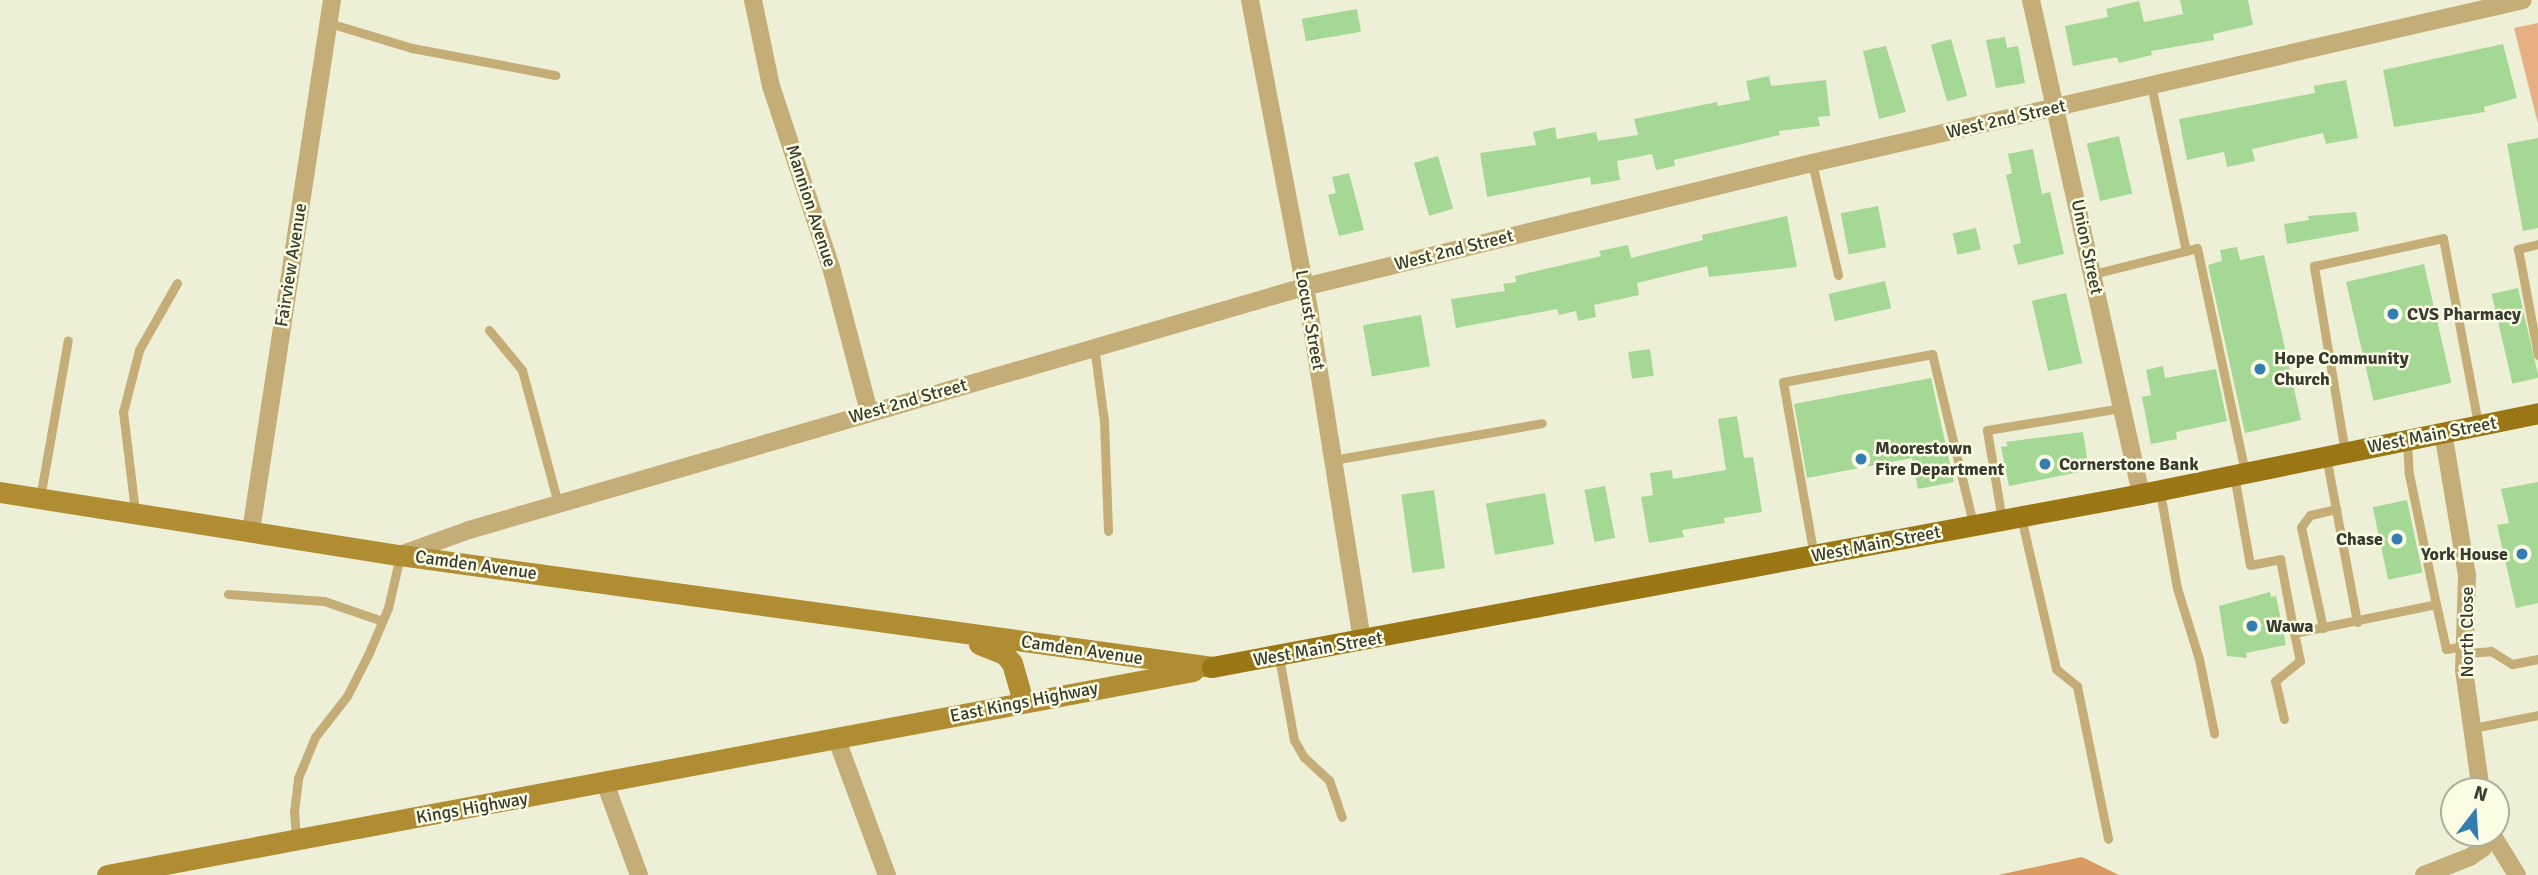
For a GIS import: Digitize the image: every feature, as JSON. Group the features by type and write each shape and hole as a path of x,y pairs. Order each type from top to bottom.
{"main road":[{"name":"West Main Street","path":"1212,667 1279,657 2012,519 2538,413"},
{"name":"Camden Avenue","path":"0,492 400,555 952,634 1212,667"},
{"name":"Camden Avenue","path":"952,634 1004,654 1017,671 1023,701"},
{"name":"East Kings Highway","path":"837,740 1023,701 1212,667"},
{"name":"Kings Highway","path":"107,875 837,740"}],"street":[{"name":"Fairview Avenue","path":"251,531 332,0"},
{"name":"Mannion Avenue","path":"753,0 771,86 831,267 869,412"},
{"name":"Locust Street","path":"1250,0 1304,286 1362,641"},
{"name":"Union Street","path":"2032,0 2122,408 2150,492"},
{"name":"West 2nd Street","path":"400,555 558,503 1304,286 1812,163 2523,0"},
{"name":"North Close","path":"2443,432 2467,576 2465,649 2479,777"},
{"path":"837,740 887,875"},
{"path":"604,783 639,875"},
{"path":"2431,875 2470,857 2483,847"},
{"path":"2498,847 2517,875"}],"lane":[{"path":"329,23 412,48 555,75"},
{"path":"2151,85 2186,251"},
{"path":"1812,163 1838,275"},
{"path":"2357,622 2336,509 2336,454 2314,266 2443,237 2478,425"},
{"path":"2538,244 2518,249 2538,355"},
{"path":"2093,274 2197,248 2240,474 2250,565 2280,559 2300,661 2275,681 2284,719"},
{"path":"135,513 123,412 139,349 177,283"},
{"path":"489,330 522,370 558,503"},
{"path":"40,498 68,340"},
{"path":"1094,346 1104,421 1108,531"},
{"path":"1814,556 1783,382 1919,356 1932,354 1973,526"},
{"path":"2108,839 2077,685 2056,669 1987,430 2122,408"},
{"path":"1333,460 1542,423"},
{"path":"2407,440 2409,474 2446,649 2491,651 2512,664 2538,659"},
{"path":"2150,492 2199,659 2214,733"},
{"path":"2323,628 2301,527 2310,515 2336,509"},
{"path":"296,840 293,812 299,778 316,737 347,696 382,621 400,555"},
{"path":"228,594 324,601 382,621"},
{"path":"2294,633 2436,604"},
{"path":"1279,657 1294,740 1304,757 1329,780 1342,817"},
{"path":"2473,728 2538,715"}],"shaded area":[{"path":"2538,23 2538,124 2514,28"},
{"path":"2082,857 2119,875 1998,875"}],"building":[{"path":"2180,0 2248,0 2253,25 2213,34 2214,40 2151,51 2152,55 2119,63 2117,57 2073,66 2065,26 2108,17 2106,9 2139,1 2144,22 2183,14"},
{"path":"1357,9 1361,32 1306,41 1302,19"},
{"path":"2005,37 2007,48 2018,46 2025,83 1996,88 1986,40"},
{"path":"1951,39 1967,96 1947,102 1931,45"},
{"path":"2503,44 2517,98 2484,107 2485,112 2394,127 2383,70"},
{"path":"1886,46 1906,112 1879,119 1863,51"},
{"path":"1769,76 1771,86 1826,80 1830,116 1818,117 1820,126 1779,131 1780,135 1674,160 1675,166 1656,170 1652,154 1617,161 1620,180 1591,185 1590,177 1487,197 1480,153 1536,145 1533,132 1555,127 1557,139 1596,132 1598,141 1638,135 1634,119 1717,102 1718,106 1750,100 1746,81"},
{"path":"2346,80 2358,138 2326,144 2323,133 2252,149 2255,161 2227,167 2224,152 2187,160 2179,119 2315,93 2314,86"},
{"path":"2119,136 2132,193 2100,201 2087,143"},
{"path":"2538,138 2538,228 2523,231 2507,144"},
{"path":"2033,149 2042,194 2050,192 2064,254 2018,265 2013,245 2021,243 2006,175 2012,173 2008,154"},
{"path":"1438,156 1453,209 1429,216 1414,163"},
{"path":"1349,173 1364,230 1339,236 1328,195 1336,193 1332,177"},
{"path":"1878,206 1886,247 1849,254 1841,213"},
{"path":"2356,212 2359,231 2287,244 2284,224 2309,220 2308,216"},
{"path":"1787,216 1797,267 1709,277 1707,266 1637,283 1639,295 1594,305 1596,317 1578,321 1576,311 1559,315 1557,309 1456,328 1451,299 1505,291 1503,284 1516,282 1515,276 1601,256 1599,251 1628,245 1631,258 1703,240 1702,235"},
{"path":"1976,228 1981,249 1958,255 1953,233"},
{"name":"Hope Community Church","path":"2237,247 2240,260 2264,255 2301,420 2245,433 2208,265 2222,261 2220,250"},
{"name":"CVS Pharmacy","path":"2424,264 2451,383 2373,401 2346,282"},
{"path":"1885,281 1891,308 1835,321 1828,294"},
{"path":"2518,288 2538,378 2512,384 2492,294"},
{"path":"2066,293 2082,363 2048,371 2032,301"},
{"path":"1421,315 1430,366 1372,376 1363,325"},
{"path":"1650,349 1654,376 1632,379 1628,352"},
{"path":"2163,366 2165,378 2216,369 2227,421 2176,432 2177,439 2151,444 2142,397 2151,395 2146,370"},
{"path":"1931,378 1954,482 1918,489 1912,458 1807,478 1794,404"},
{"path":"1737,416 1744,458 1753,457 1762,512 1724,518 1725,523 1682,530 1684,537 1649,543 1641,497 1653,495 1650,473 1672,470 1673,479 1726,470 1718,419"},
{"name":"Cornerstone Bank","path":"2083,432 2089,470 2009,486 2001,447 2008,446 2006,442"},
{"name":"York House","path":"2538,482 2538,603 2516,608 2497,525 2509,523 2501,489"},
{"path":"1605,486 1615,538 1594,542 1584,490"},
{"path":"1434,490 1445,568 1412,573 1401,495"},
{"path":"1545,493 1554,544 1495,555 1486,503"},
{"name":"Chase","path":"2407,500 2422,572 2388,580 2373,507"},
{"name":"Wawa","path":"2270,592 2271,597 2276,596 2286,645 2246,653 2247,658 2227,656 2219,606"}],"place":[{"name":"CVS Pharmacy","path":"2393,314"},
{"name":"Hope Community Church","path":"2260,369"},
{"name":"Moorestown Fire Department","path":"1861,459"},
{"name":"Cornerstone Bank","path":"2045,464"},
{"name":"Chase","path":"2397,539"},
{"name":"York House","path":"2522,554"},
{"name":"Wawa","path":"2252,626"}]}
